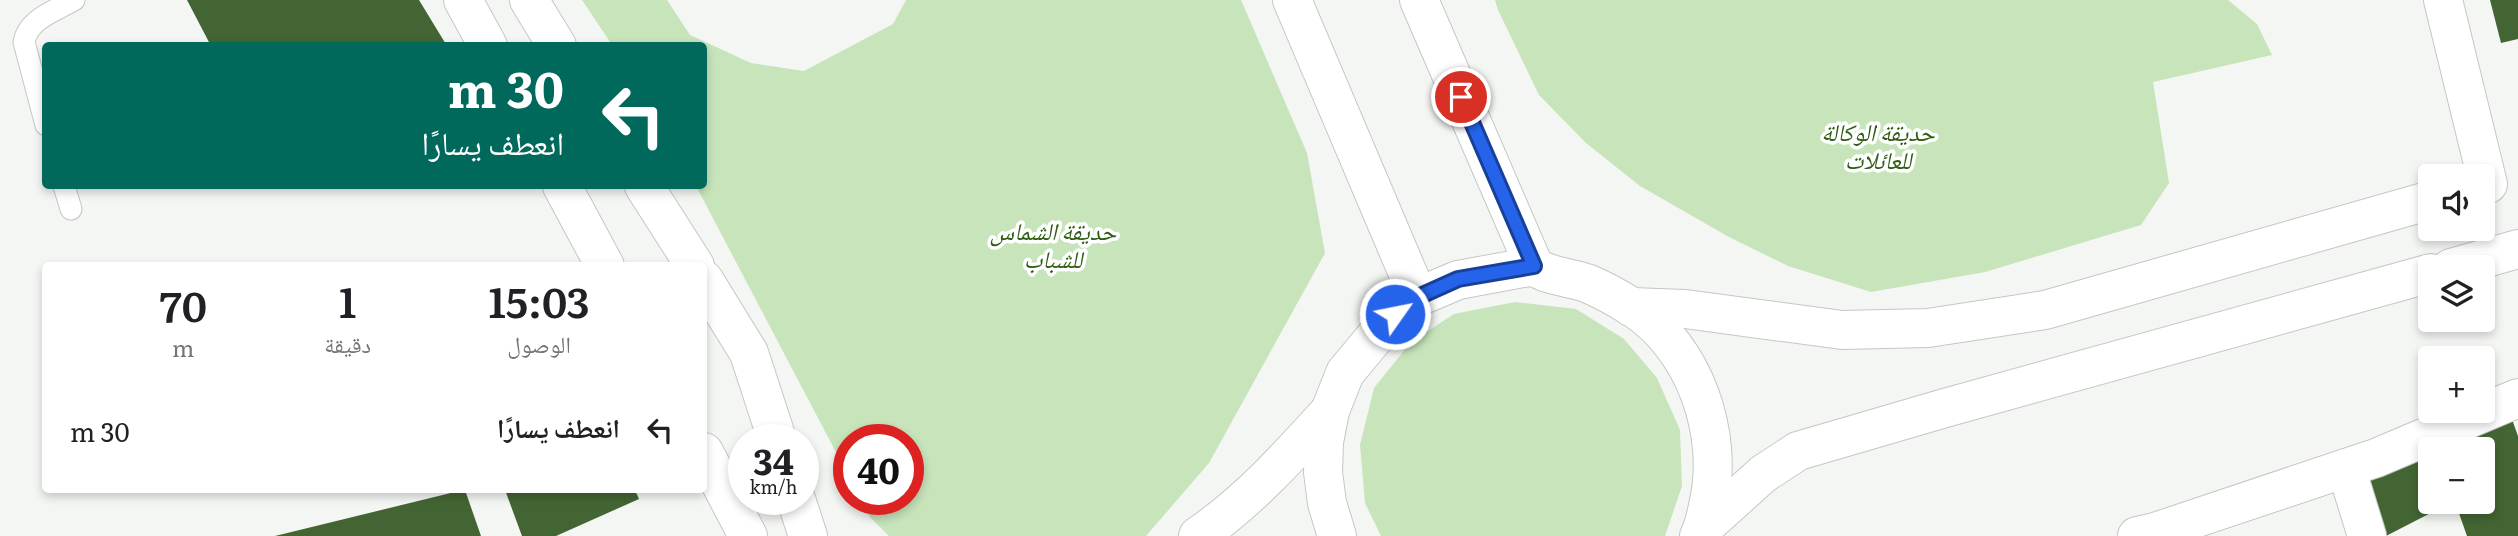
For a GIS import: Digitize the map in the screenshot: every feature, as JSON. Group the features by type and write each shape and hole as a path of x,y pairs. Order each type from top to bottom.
{"street":[{"path":"463,0 486,42"},
{"path":"529,0 555,42"},
{"path":"1292,0 1418,297"},
{"path":"1419,0 1534,266 1541,271 1590,285 1631,307 1672,345 1698,389 1709,422 1713,459 1712,489 1701,532"},
{"path":"2443,0 2497,182"},
{"path":"564,189 603,262"},
{"path":"646,189 692,262"},
{"path":"1631,307 1685,309 1842,330 1928,328 2045,310 2418,204"},
{"path":"2495,256 2518,249"},
{"path":"1337,536 1327,503 1323,472 1324,442 1330,411 1345,373 1395,314 1418,297 1458,279 1534,266"},
{"path":"1701,532 1763,474 1798,451 2418,277"},
{"path":"707,285 749,353 772,424"},
{"path":"2137,536 2376,458 2518,398"},
{"path":"1198,536 1218,522 1278,468 1330,411"},
{"path":"707,458 748,536"},
{"path":"2346,468 2367,536"},
{"path":"801,515 808,536"}],"lane":[{"path":"42,110 24,42 26,32 31,24 74,0"},
{"path":"65,189 71,209"}],"green space":[{"name":"حديقة الشماس للشباب","path":"582,0 667,0 690,35 705,42 610,42"},
{"name":"حديقة الشماس للشباب","path":"906,0 1241,0 1307,153 1325,253 1209,463 1146,536 889,536 869,516 924,515 924,424 833,424 833,447 698,189 707,189 707,43 751,63 804,71 893,24"},
{"name":"حديقة الوكالة للعائلات","path":"1495,0 2228,0 2257,24 2272,55 2153,82 2169,183 2141,225 1985,272 1871,292 1788,266 1729,237 1640,186 1586,143 1539,95"},
{"path":"1515,302 1576,309 1624,339 1657,378 1680,430 1682,486 1665,536 1381,536 1365,503 1360,445 1374,388 1411,342 1454,314"}],"building":[{"path":"187,0 419,0 445,42 209,42"},
{"path":"2490,0 2518,0 2518,39 2501,43"},
{"path":"2509,411 2518,436 2518,536 2467,536 2459,514 2495,514 2495,437 2457,437 2485,423 2495,423 2495,418"},
{"path":"2418,456 2418,514 2429,514 2386,536 2367,482"},
{"path":"453,493 466,493 481,536 275,536"},
{"path":"506,493 636,493 639,499 556,536 522,536"}],"route":[{"path":"1395,314 1418,297 1458,279 1534,266 1461,97"}]}
